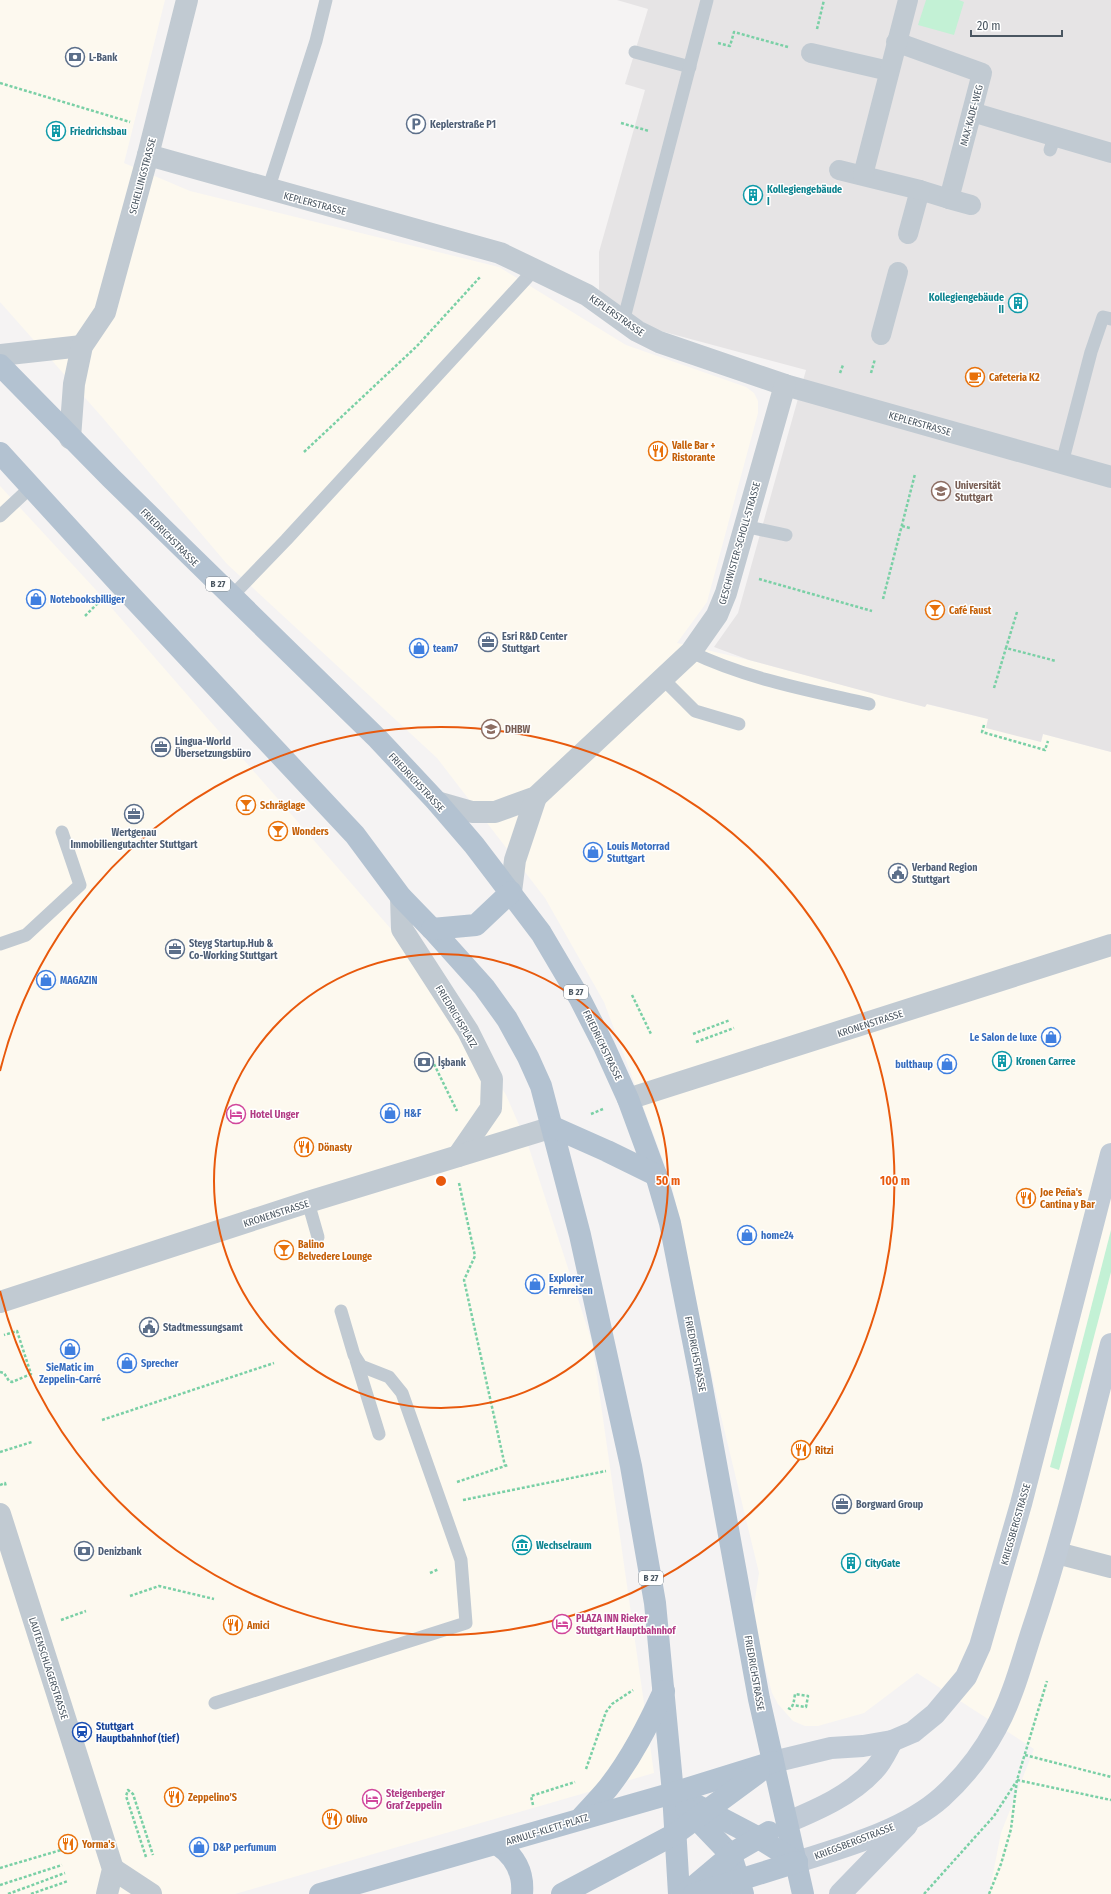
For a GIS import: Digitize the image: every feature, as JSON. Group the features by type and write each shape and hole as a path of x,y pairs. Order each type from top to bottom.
{"main road":[{"name":"FRIEDRICHSTRASSE","path":"0,365 70,438 378,739 437,802 511,892 540,933 580,999 604,1046 628,1099 656,1175 670,1223 690,1322 759,1699 796,1862"},
{"name":"B 27","path":"0,453 355,834 401,897 484,987 507,1018 528,1057 541,1086 553,1127 580,1235 631,1466 655,1603 673,1793 679,1894"},
{"path":"432,929 476,925 511,892"},
{"path":"553,1127 656,1175"},
{"name":"KRIEGSBERGSTRASSE","path":"773,1762 831,1748 863,1746 892,1741 913,1732 936,1714 966,1677 980,1646 1043,1426 1111,1154"},
{"name":"KRIEGSBERGSTRASSE","path":"796,1862 858,1842 914,1816 941,1798 966,1773 981,1754 997,1727 1008,1704 1057,1553 1111,1344"},
{"path":"581,1818 608,1788 623,1766 649,1723 664,1690"},
{"path":"685,1894 731,1855 757,1837 829,1804 853,1788 875,1769 892,1741"},
{"path":"562,1894 675,1834 773,1762"},
{"name":"ARNULF-KLETT-PLATZ","path":"320,1894 497,1844 581,1818 673,1793 773,1762"},
{"path":"673,1793 702,1815 757,1837 796,1862"},
{"path":"702,1815 731,1855 741,1887"},
{"path":"840,1894 914,1816"},
{"path":"497,1844 509,1854 517,1865 522,1881 522,1894"},
{"name":"B 27","path":"796,1862 803,1894"},
{"path":"694,1894 741,1887 796,1862"}],"street":[{"name":"SCHELLINGSTRASSE","path":"70,438 74,384 82,346 105,312 148,156 187,0"},
{"path":"862,176 908,0"},
{"name":"MAX-KADE-WEG","path":"896,42 982,73 949,199"},
{"path":"811,53 889,71"},
{"path":"972,112 1052,143 1111,153"},
{"name":"KEPLERSTRASSE","path":"148,156 500,253 587,294 623,322 659,342 785,385 1111,477"},
{"path":"839,170 920,190 971,205"},
{"path":"908,234 920,190"},
{"path":"880,335 898,272"},
{"path":"0,355 82,346"},
{"name":"GESCHWISTER-SCHOLL-STRASSE","path":"437,802 472,812 495,812 536,797 691,652 703,637 720,608 726,593 785,385"},
{"name":"GESCHWISTER-SCHOLL-STRASSE","path":"511,892 515,860 536,797"},
{"name":"FRIEDRICHSPLATZ","path":"401,897 402,928 468,1031 492,1079 491,1108 456,1157"},
{"name":"KRONENSTRASSE","path":"628,1099 1111,945"},
{"name":"KRONENSTRASSE","path":"0,1302 308,1202 553,1127"},
{"name":"LAUTENSCHLAGERSTRASSE","path":"0,1514 113,1869"},
{"path":"1057,1553 1111,1567"},
{"path":"107,1894 113,1869 151,1894"}],"lane":[{"path":"268,190 316,41 326,0"},
{"path":"623,322 707,0"},
{"path":"634,52 690,67"},
{"path":"231,597 292,534 535,269"},
{"path":"1062,463 1091,352 1104,317 1111,319"},
{"path":"0,516 31,487"},
{"path":"744,526 786,535"},
{"path":"691,652 713,663 754,678 869,704"},
{"path":"663,679 695,711 739,724"},
{"path":"0,944 26,936 80,885 62,832"},
{"path":"308,1202 318,1237"},
{"path":"341,1311 379,1434"},
{"path":"215,1703 466,1623 461,1560 402,1393 389,1377 361,1366 354,1355"}],"path":[{"path":"728,46 730,46 734,32 811,53"},
{"path":"0,83 102,115"},
{"path":"621,123 671,137"},
{"path":"304,452 434,329 462,298"},
{"path":"840,374 843,365"},
{"path":"883,599 915,474"},
{"path":"902,526 910,528"},
{"path":"759,579 872,611"},
{"path":"994,688 1017,612"},
{"path":"1006,648 1056,661"},
{"path":"984,725 982,732 1045,750 1048,741"},
{"path":"632,996 652,1034"},
{"path":"693,1034 730,1020"},
{"path":"696,1042 734,1028"},
{"path":"434,1064 451,1101"},
{"path":"456,1157 475,1256 464,1280 504,1466"},
{"path":"0,1372 4,1373 9,1381 12,1382 31,1374 17,1331 4,1335"},
{"path":"102,1420 274,1363"},
{"path":"0,1452 32,1442"},
{"path":"451,1484 508,1465"},
{"path":"466,1500 631,1466"},
{"path":"0,1485 5,1483 6,1487"},
{"path":"130,1596 159,1586 214,1599"},
{"path":"76,1615 86,1612"},
{"path":"989,1894 1001,1864 1011,1828 1017,1780 1049,1673"},
{"path":"795,1694 808,1696 806,1707 792,1706 795,1694"},
{"path":"586,1769 606,1712"},
{"path":"1025,1755 1111,1777"},
{"path":"1017,1780 1111,1800"},
{"path":"924,1894 994,1816 1017,1780"},
{"path":"531,1796 575,1782"},
{"path":"146,1857 126,1796 128,1790 133,1794 153,1855"},
{"path":"0,1868 103,1837"},
{"path":"0,1885 62,1865"},
{"path":"8,1894 65,1873"},
{"path":"31,1894 68,1881"}],"shaded area":[{"path":"0,0 165,0 124,163 190,191 499,267 626,345 746,387 754,393 758,401 758,413 707,602 677,643 749,660 925,707 926,704 988,719 986,727 1041,742 1043,734 1111,752 1111,1894 989,1894 1001,1833 1034,1749 917,1673 864,1713 818,1726 805,1726 793,1721 778,1704 772,1693 752,1618 759,1573 719,1408 671,1181 604,1002 545,898 437,758 227,564 102,417 0,302"},
{"name":"Universität Stuttgart","path":"617,0 1111,0 1111,752 1043,734 1041,742 986,728 988,719 927,704 925,707 886,697 749,660 714,647 738,613 806,370 657,330 613,304 599,290 599,252 645,90 625,84 648,9"},
{"path":"0,486 96,590 444,990 506,1095 529,1148 592,1342 654,1773 235,1894 0,1894"}],"green space":[{"path":"926,0 959,0 964,2 954,35 918,25"},
{"path":"1111,1230 1111,1272 1059,1470 1050,1467"}],"place":[{"name":"L-Bank","path":"75,57"},
{"name":"Keplerstraße P1","path":"416,124"},
{"name":"Friedrichsbau","path":"56,131"},
{"name":"Kollegiengebäude I","path":"753,195"},
{"name":"Kollegiengebäude II","path":"1018,303"},
{"name":"Cafeteria K2","path":"975,377"},
{"name":"Valle Bar + Ristorante","path":"658,451"},
{"name":"Universität Stuttgart","path":"941,491"},
{"name":"Notebooksbilliger","path":"36,599"},
{"name":"Café Faust","path":"935,610"},
{"name":"Esri R&D Center Stuttgart","path":"488,642"},
{"name":"team7","path":"419,648"},
{"name":"DHBW","path":"491,729"},
{"name":"Lingua-World Übersetzungsbüro","path":"161,747"},
{"name":"Schräglage","path":"246,805"},
{"name":"Wertgenau Immobiliengutachter Stuttgart","path":"134,814"},
{"name":"Wonders","path":"278,831"},
{"name":"Louis Motorrad Stuttgart","path":"593,852"},
{"name":"Verband Region Stuttgart","path":"898,873"},
{"name":"Steyg Startup.Hub & Co-Working Stuttgart","path":"175,949"},
{"name":"MAGAZIN","path":"46,980"},
{"name":"Le Salon de luxe","path":"1051,1037"},
{"name":"Kronen Carree","path":"1002,1061"},
{"name":"İşbank","path":"424,1062"},
{"name":"bulthaup","path":"947,1064"},
{"name":"H&F","path":"390,1113"},
{"name":"Hotel Unger","path":"236,1114"},
{"name":"Dönasty","path":"304,1147"},
{"name":"Joe Peña's Cantina y Bar","path":"1026,1198"},
{"name":"home24","path":"747,1235"},
{"name":"Balino Belvedere Lounge","path":"284,1250"},
{"name":"Explorer Fernreisen","path":"535,1284"},
{"name":"Stadtmessungsamt","path":"149,1327"},
{"name":"SieMatic im Zeppelin-Carré","path":"70,1349"},
{"name":"Sprecher","path":"127,1363"},
{"name":"Ritzi","path":"801,1450"},
{"name":"Borgward Group","path":"842,1504"},
{"name":"Wechselraum","path":"522,1545"},
{"name":"Denizbank","path":"84,1551"},
{"name":"CityGate","path":"851,1563"},
{"name":"PLAZA INN Rieker Stuttgart Hauptbahnhof","path":"562,1624"},
{"name":"Amici","path":"233,1625"},
{"name":"Stuttgart Hauptbahnhof (tief)","path":"82,1732"},
{"name":"Zeppelino’S","path":"174,1797"},
{"name":"Steigenberger Graf Zeppelin","path":"372,1799"},
{"name":"Olivo","path":"332,1819"},
{"name":"Yorma's","path":"68,1844"},
{"name":"D&P perfumum","path":"199,1847"}]}
